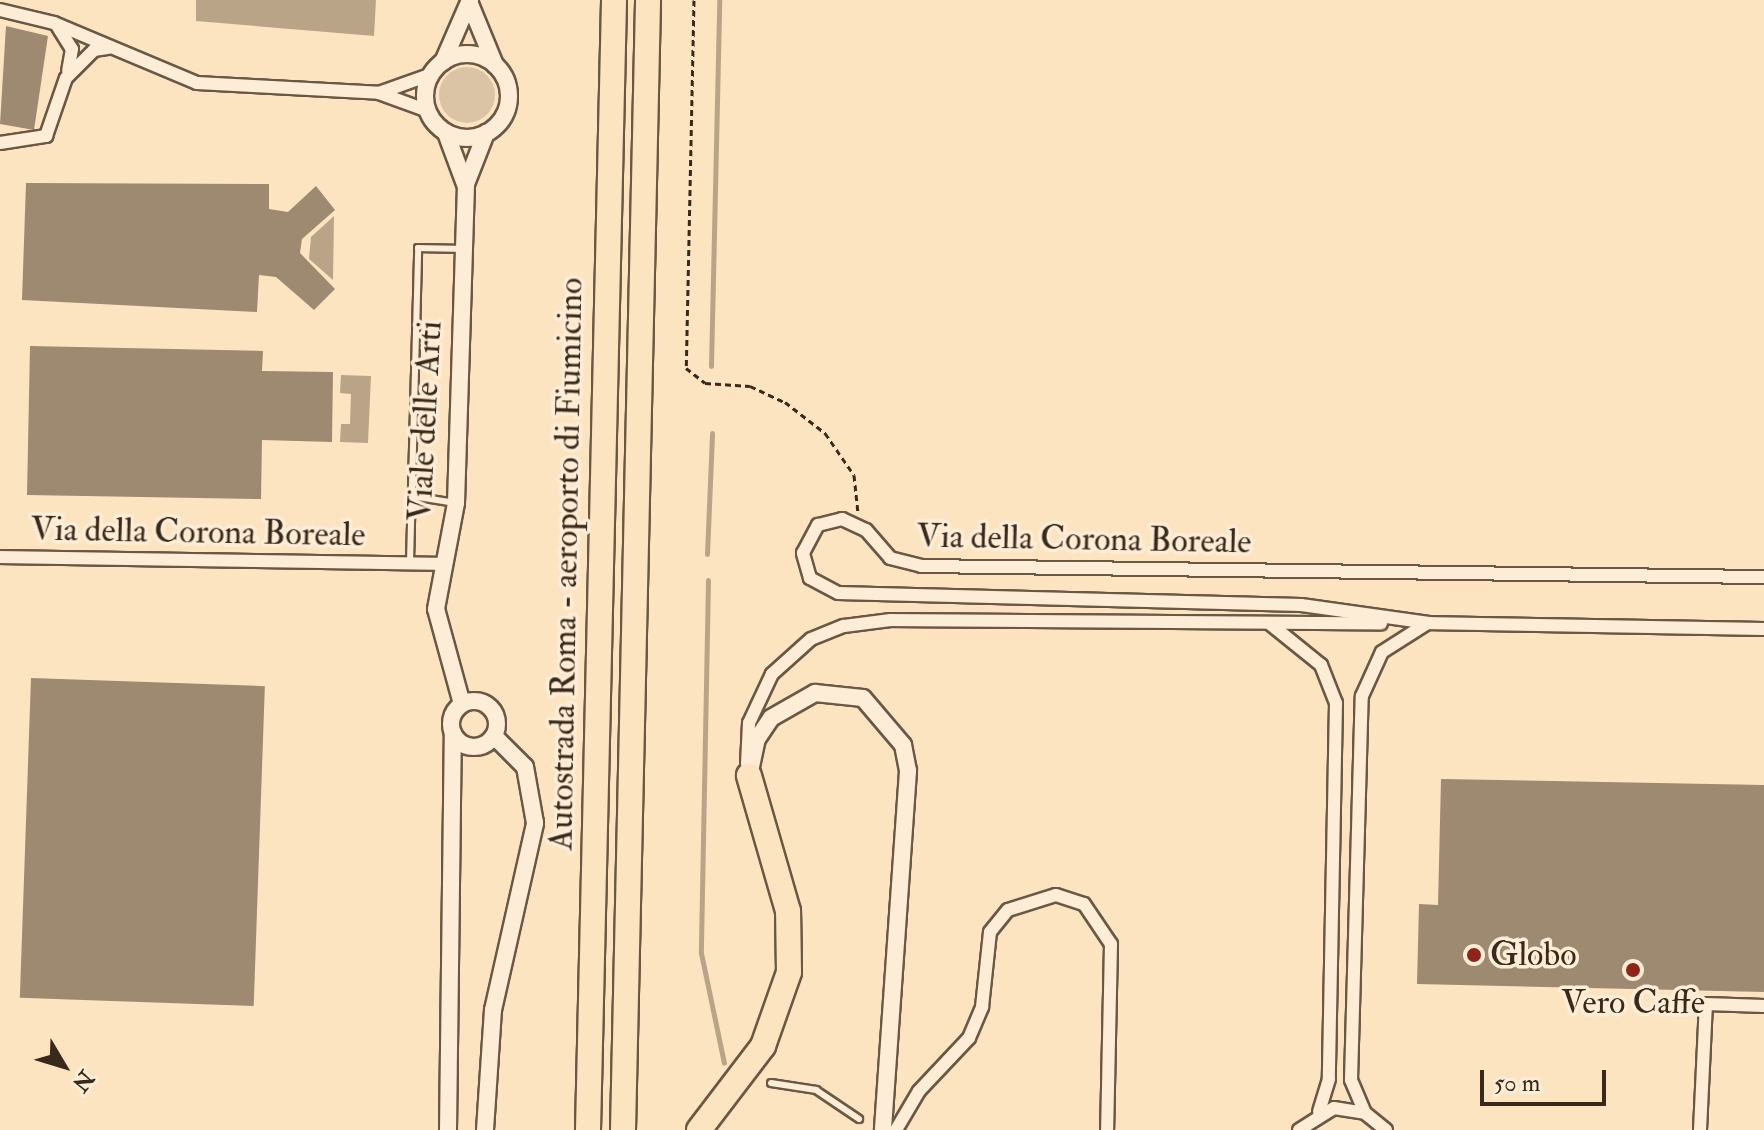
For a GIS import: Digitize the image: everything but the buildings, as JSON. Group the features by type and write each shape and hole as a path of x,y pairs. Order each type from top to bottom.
{"highway":[{"name":"Autostrada Roma - aeroporto di Fiumicino","path":"588,1130 614,0"},
{"name":"Autostrada Roma - aeroporto di Fiumicino","path":"623,1130 648,0"},
{"path":"699,1130 763,1046 789,972 788,911 749,776"}],"street":[{"path":"0,10 54,23 197,83 240,90 379,93 428,111 446,133 486,133 508,105 507,82 495,65 470,2"},
{"path":"428,111 437,68 470,2"},
{"path":"0,143 46,136 66,78 72,49 54,23"},
{"path":"66,78 94,50 109,48"},
{"path":"379,93 468,54 495,65"},
{"name":"Viale delle Arti","path":"446,133 466,184"},
{"name":"Viale delle Arti","path":"462,704 438,633 443,564 456,503 466,184 486,133"},
{"name":"Via della Corona Boreale","path":"1429,623 1301,605 824,589 806,570 807,538 834,519 858,524 890,558 921,566 1764,577"},
{"name":"Via della Corona Boreale","path":"0,557 443,564"},
{"name":"Via della Corona Boreale","path":"749,776 749,723 767,681 797,649 844,626 891,620 1266,621 1764,629"},
{"path":"1266,621 1321,665 1336,703 1329,1079 1319,1112 1299,1130"},
{"path":"1386,1130 1365,1113 1351,1080 1363,687 1382,652 1429,623"},
{"path":"749,776 757,739 771,718 815,693 863,698 903,745 908,771 883,1130"},
{"path":"448,1130 453,733 462,704 491,708 494,736 525,767 535,823 493,1010 485,1130"},
{"path":"453,733 476,747 494,736"},
{"path":"896,1130 919,1091 969,1038 982,1007 990,932 1008,910 1056,895 1084,904 1111,944 1107,1130"},
{"path":"1700,1130 1706,1004 1764,1006"},
{"path":"1319,1112 1365,1113"}],"lane":[{"path":"410,564 418,248 464,249"},
{"path":"412,496 456,503"},
{"path":"771,1083 816,1090 859,1119"}],"path":[{"path":"694,0 686,368 705,383 750,386 785,402 825,433 858,483 858,524"}],"shaded area":[{"path":"196,0 376,0 374,36 196,21"},
{"path":"467,67 487,75 495,95 487,115 467,123 447,115 439,95 447,75"},
{"path":"334,216 333,280 309,259 311,237"},
{"path":"341,375 371,376 368,443 340,442 341,424 350,424 351,394 340,393"}],"waterway":[{"path":"711,366 719,0"},
{"path":"707,554 712,433"},
{"path":"708,580 701,953 724,1063"}],"place":[{"name":"Globo","path":"1474,955"},
{"name":"Vero Caffe","path":"1633,970"}]}
